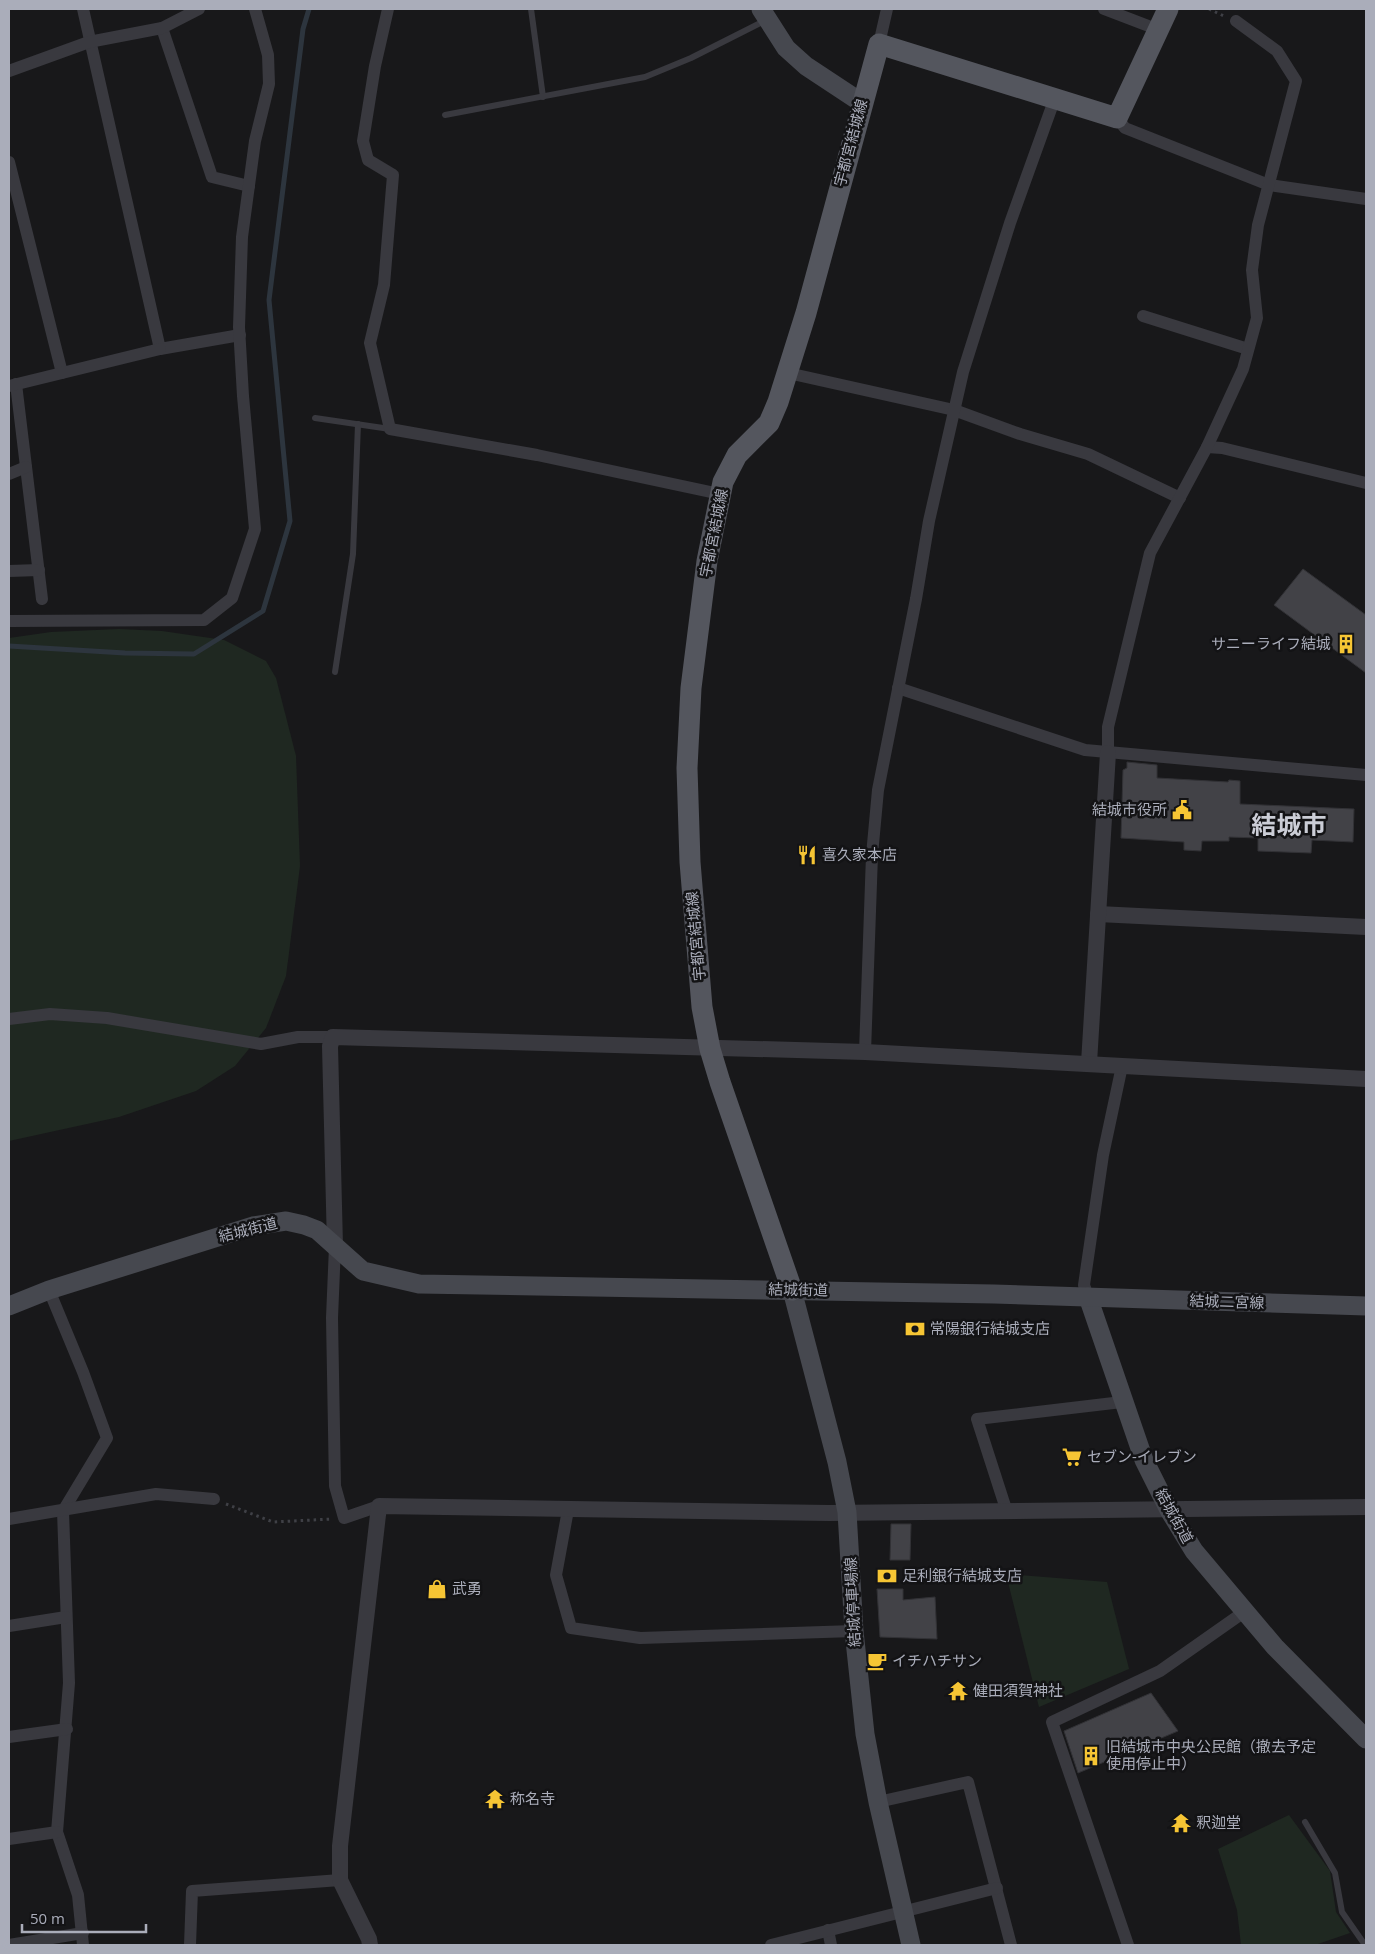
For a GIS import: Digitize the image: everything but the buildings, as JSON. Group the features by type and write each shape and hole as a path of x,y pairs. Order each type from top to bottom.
{"main road":[{"path":"879,44 1117,118 1168,9"},
{"path":"764,14 786,48 800,60 862,102"},
{"name":"宇都宮結城線","path":"792,1290 710,1048 702,1007 690,862 687,768 691,688 707,561 720,494 732,462 769,423 788,373 879,44"},
{"name":"結城街道","path":"9,1306 49,1290 253,1226 286,1221 317,1230 363,1271 419,1284 792,1290 1088,1298 1122,1402 1144,1460 1169,1510 1194,1551 1244,1612 1366,1739"},
{"name":"結城停車場線","path":"792,1290 820,1393 847,1512 854,1631 865,1734 878,1802 911,1945"},
{"name":"結城二宮線","path":"1088,1298 1366,1306"}],"street":[{"path":"83,9 160,349"},
{"path":"9,71 90,42 162,28 199,9"},
{"path":"9,621 204,620 232,598 255,529 243,396 240,335 242,238 255,140 269,84 268,55 255,9"},
{"path":"388,9 375,66 363,141 368,160 393,175 384,285 370,343 390,429 537,455 720,494"},
{"path":"879,44 887,9"},
{"path":"1104,9 1159,30"},
{"path":"1089,1063 1108,727 1150,554 1207,447 1243,369 1257,318 1252,270 1258,225 1296,81 1277,51 1236,21"},
{"path":"162,28 212,177 249,186"},
{"path":"866,1052 873,846 878,790 929,521 962,372 1010,223 1055,98"},
{"path":"1117,118 1125,128 1269,185 1366,199"},
{"path":"9,162 62,373"},
{"path":"1143,316 1248,349"},
{"path":"42,599 26,467 12,385 160,349 240,335"},
{"path":"788,373 954,410 1088,454 1180,498"},
{"path":"1207,447 1222,448 1366,483"},
{"path":"9,474 26,467"},
{"path":"9,571 39,570"},
{"path":"898,688 1085,750 1366,775"},
{"path":"1098,914 1366,927"},
{"path":"9,1019 50,1014 107,1018 261,1044 298,1037 333,1037 866,1052 1366,1079"},
{"path":"333,1037 330,1046 335,1246 332,1318 335,1486 344,1518 380,1506 568,1510 847,1512 1007,1512 1366,1507"},
{"path":"1088,1298 1084,1285 1103,1155 1122,1066"},
{"path":"9,1945 83,1939 78,1895 57,1832 69,1683 63,1511 107,1438 83,1372 49,1290"},
{"path":"1007,1512 977,1419 1122,1402"},
{"path":"9,1519 156,1494 214,1499"},
{"path":"370,1945 369,1939 340,1880 340,1846 380,1506"},
{"path":"568,1510 556,1575 571,1628 640,1638 854,1631"},
{"path":"1128,1945 1052,1722 1160,1671 1244,1612"},
{"path":"9,1626 66,1617"},
{"path":"9,1738 66,1729"},
{"path":"878,1802 968,1782 1011,1945"},
{"path":"9,1839 57,1832"},
{"path":"190,1945 192,1891 340,1880"},
{"path":"771,1945 997,1888"},
{"path":"828,1930 831,1945"}],"lane":[{"path":"530,9 543,97"},
{"path":"445,115 645,76 691,58 764,14"},
{"path":"315,418 390,429"},
{"path":"335,672 353,554 358,424"},
{"path":"1304,1822 1336,1874 1342,1912 1364,1945"}],"path":[{"path":"214,1499 273,1522 344,1518"}],"shaded area":[{"path":"119,629 162,631 224,640 266,661 276,678 296,756 300,866 286,976 266,1028 235,1066 196,1091 119,1117 9,1141 9,638 51,632"},
{"path":"1006,1574 1107,1582 1129,1669 1039,1707"},
{"path":"1289,1815 1330,1871 1336,1912 1350,1933 1315,1945 1241,1945 1237,1910 1218,1849"}],"waterway":[{"path":"9,646 125,653 194,654 263,611 290,521 269,300 303,29 309,9"}],"place":[{"name":"サニーライフ結城","path":"1346,644"},
{"name":"結城市役所","path":"1182,810"},
{"name":"喜久家本店","path":"807,855"},
{"name":"常陽銀行結城支店","path":"915,1329"},
{"name":"セブン-イレブン","path":"1072,1457"},
{"name":"足利銀行結城支店","path":"887,1576"},
{"name":"武勇","path":"437,1589"},
{"name":"イチハチサン","path":"877,1661"},
{"name":"健田須賀神社","path":"958,1691"},
{"name":"旧結城市中央公民館（撤去予定 使用停止中）","path":"1091,1756"},
{"name":"称名寺","path":"495,1799"},
{"name":"釈迦堂","path":"1181,1823"}],"district":[{"name":"結城市","path":"1289,825"}]}
